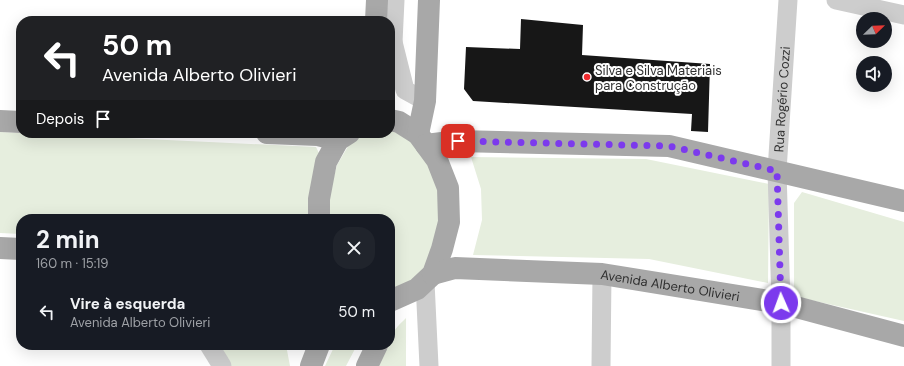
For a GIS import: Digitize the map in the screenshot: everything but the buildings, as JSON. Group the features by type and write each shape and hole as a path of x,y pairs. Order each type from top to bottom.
{"main road":[{"path":"376,0 376,16"},
{"path":"422,140 429,0"},
{"path":"395,121 399,122 422,140 437,160 448,188 449,222 442,249 429,278"},
{"path":"0,122 16,122"},
{"path":"319,214 319,199 326,162 342,138"},
{"path":"422,140 669,146 904,201"},
{"path":"0,248 16,249"},
{"name":"Avenida Alberto Olivieri","path":"395,302 417,289 429,278 455,268 602,274 781,303 904,336"},
{"path":"367,366 375,350"}],"street":[{"path":"394,16 395,0"},
{"name":"Rua Rogério Cozzi","path":"781,366 781,303 777,171 788,0"},
{"path":"836,0 904,15"},
{"path":"395,58 405,90 425,101"},
{"path":"601,366 602,274"},
{"path":"429,278 429,366"},
{"path":"212,350 222,366"}],"green space":[{"path":"395,131 414,141 431,165 440,191 441,220 427,268 415,281 395,289 395,214 328,214 328,198 337,165 350,143 358,138 395,138"},
{"path":"0,132 16,133 16,138 126,138 316,147 319,153 311,214 16,214 16,234 0,233"},
{"path":"471,157 646,159 769,184 768,283 649,259 473,255 482,220 481,189"},
{"path":"802,192 904,222 904,321 797,297 794,287 794,203"},
{"path":"406,318 406,366 376,366 384,350 395,350 395,330"},
{"path":"217,350 287,350 290,366 228,366"},
{"path":"333,350 354,350 346,366 325,366"}],"place":[{"name":"Silva e Silva Materiais para Construção","path":"587,77"}],"route":[{"path":"458,141 669,146 777,171 781,303"}]}
